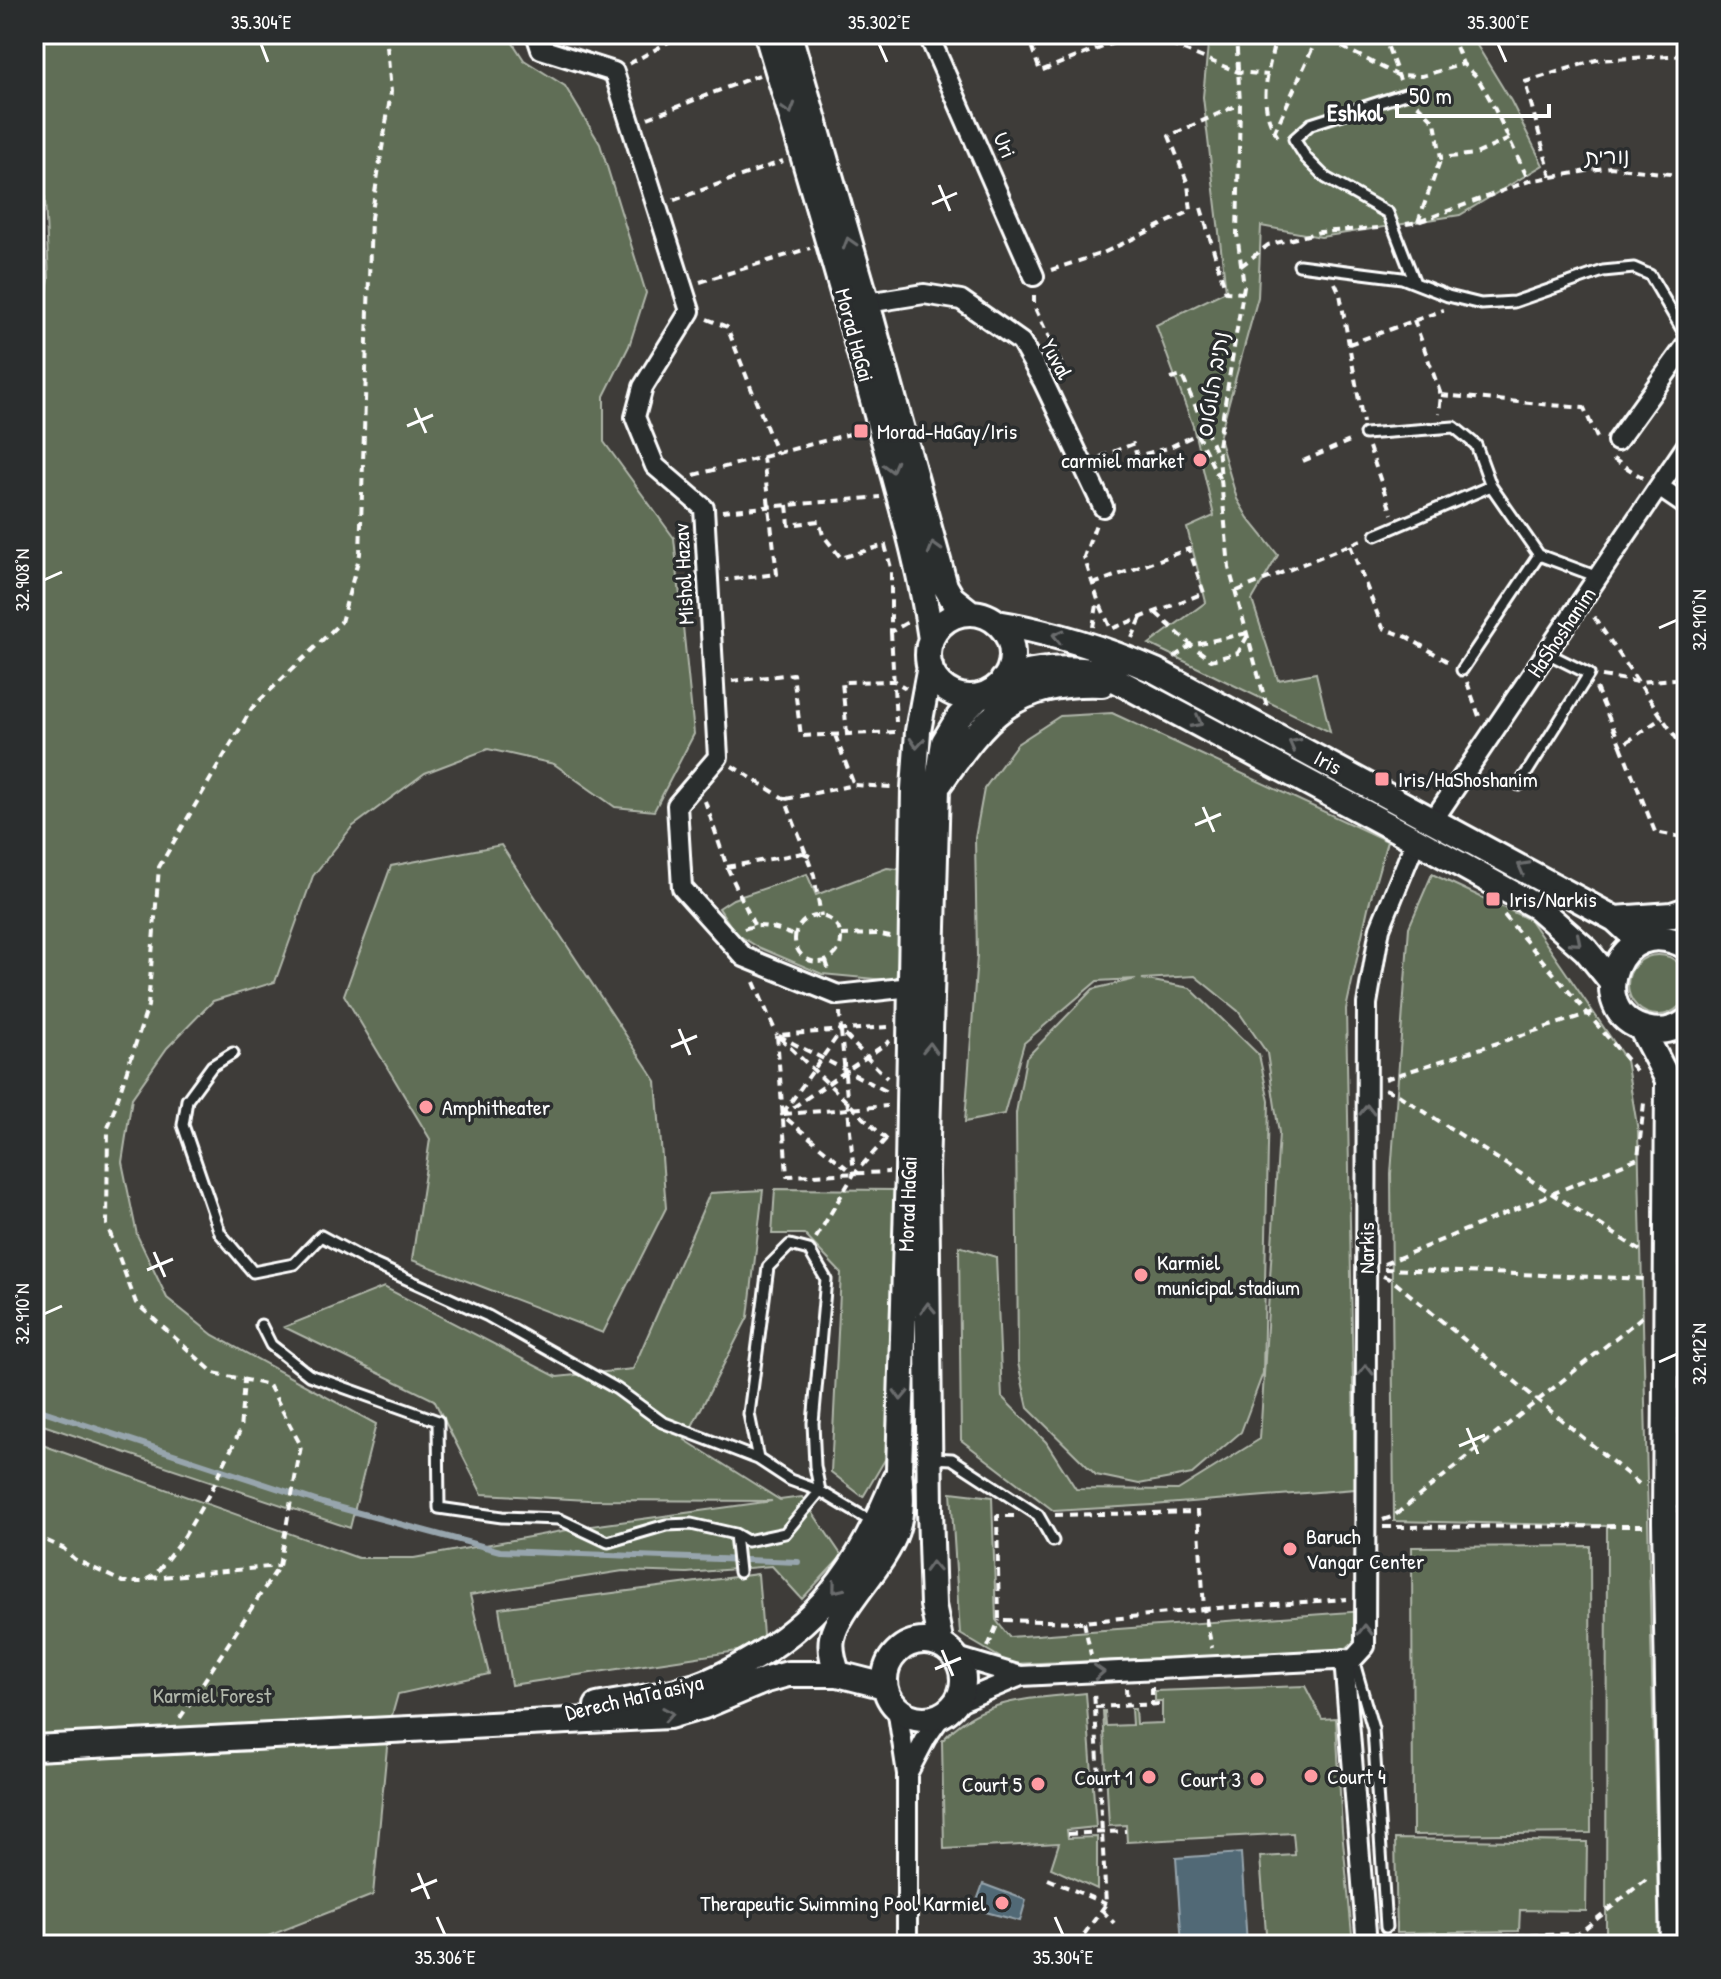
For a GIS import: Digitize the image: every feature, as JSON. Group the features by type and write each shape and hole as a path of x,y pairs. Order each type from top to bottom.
{"street":[{"path":"536,34 541,49 614,72 690,311"},
{"name":"Morad HaGai","path":"767,34 880,426 927,611 931,639"},
{"name":"Morad HaGai","path":"789,34 945,586 952,598 971,613"},
{"name":"Uri","path":"928,34 1034,276"},
{"name":"Yuval","path":"867,303 924,294 961,300 1021,342 1103,507"},
{"name":"Mishol Hazav","path":"690,311 643,387 635,417 655,466 704,508 718,757"},
{"path":"1606,445 1687,344"},
{"name":"HaShoshanim","path":"1434,819 1687,445"},
{"path":"1659,487 1687,506"},
{"path":"971,613 986,616 997,623 1011,645 1012,658 1003,680 993,690 979,696 965,697 951,693 939,684 927,658 931,639 946,620 971,613"},
{"name":"Iris","path":"997,623 1090,645 1156,671 1615,919 1640,942"},
{"name":"Morad HaGai","path":"930,666 924,696 907,732 926,788 926,1172 933,1605 947,1650"},
{"name":"Iris","path":"1003,680 1030,671 1067,667 1101,672 1128,685 1537,907 1586,950 1612,982"},
{"path":"926,788 977,731 1004,707 1035,691 1097,684 1128,685"},
{"name":"Morad HaGai","path":"838,1674 832,1638 896,1530 902,1501 899,1470 912,942 926,788 944,742 959,717 979,696"},
{"path":"718,757 677,805 682,888 744,957 838,995 911,987"},
{"name":"Narkis","path":"1367,1945 1348,1659 1365,1646 1367,1004 1380,928 1416,840"},
{"path":"1615,919 1672,915 1687,910"},
{"path":"1683,941 1652,938 1640,942 1621,957 1612,982 1613,996 1619,1010 1628,1021 1641,1028 1670,1030 1687,1021"},
{"path":"1641,1028 1668,1080 1665,1522 1673,1945"},
{"name":"Derech HaTa'asiya","path":"507,1723 663,1694 701,1684 736,1669 788,1635 826,1602 851,1570 872,1535 899,1470"},
{"path":"870,1578 872,1535"},
{"path":"1021,1676 929,1641 918,1641 896,1652 889,1662 885,1686 897,1708 913,1717 925,1719 1021,1676 1348,1659"},
{"path":"907,1774 926,1738 962,1689 963,1676 947,1650"},
{"name":"Derech HaTa'asiya","path":"34,1748 669,1716 788,1674 838,1674"},
{"path":"838,1674 885,1686"},
{"path":"897,1708 907,1774 907,1945"}],"lane":[{"path":"1408,93 1311,124 1294,139 1306,158 1326,178 1388,213 1415,283"},
{"path":"1299,265 1402,278 1481,304 1514,302 1603,271 1634,268 1650,275 1687,338"},
{"path":"1365,434 1454,427 1476,445 1491,486 1539,555 1598,577"},
{"path":"1376,535 1491,486"},
{"path":"1462,670 1539,555"},
{"path":"1519,785 1589,674 1547,653"},
{"path":"233,1053 212,1066 187,1100 183,1125 220,1233 253,1272 294,1264 321,1236 369,1262 488,1316 617,1389 662,1422 758,1459 790,1480 820,1491 872,1535"},
{"path":"758,1459 749,1414 768,1267 790,1245 809,1250 826,1279 813,1423 815,1466 820,1491"},
{"path":"261,1325 271,1345 309,1375 438,1421 439,1508 492,1516 559,1519 608,1542 666,1525 691,1524 735,1534 747,1541 785,1533 820,1491"},
{"path":"930,1458 952,1459 1038,1515 1053,1541"},
{"path":"735,1534 739,1572"},
{"path":"1348,1659 1373,1729 1386,1927"}],"path":[{"path":"165,1740 279,1566 301,1446 269,1385 214,1373 136,1303 107,1225 108,1128 148,1006 159,867 252,708 341,622 360,554 371,218 391,92 386,34"},
{"path":"665,34 668,42"},
{"path":"614,72 683,34"},
{"path":"1027,34 1040,71 1137,34"},
{"path":"1144,34 1238,72 1268,75"},
{"name":"נתיב הלוטוס","path":"1236,34 1240,104 1237,234 1243,293 1218,446 1229,568 1274,733"},
{"path":"1267,114 1263,93 1276,34"},
{"path":"1274,133 1318,34 1397,75 1422,76 1463,64"},
{"path":"1451,34 1463,64 1477,77 1529,181"},
{"path":"1551,177 1525,82 1596,60 1687,52 1676,34"},
{"path":"631,125 776,68"},
{"path":"1038,373 1061,363 1034,306 1034,276 1103,253 1191,211 1188,184 1169,136 1240,104"},
{"path":"1440,141 1441,158 1476,154 1509,139"},
{"path":"657,206 803,154"},
{"name":"נורית","path":"1441,158 1418,222 1529,181 1551,177 1610,167 1687,176"},
{"path":"1201,208 1226,292 1243,293"},
{"path":"1241,266 1268,245 1320,232 1385,227"},
{"path":"683,287 829,242"},
{"path":"1340,294 1365,434 1396,526"},
{"path":"1349,344 1469,301"},
{"path":"690,311 727,327 777,454"},
{"path":"1414,320 1441,395 1584,408 1606,445 1659,487"},
{"path":"1171,379 1182,376 1219,460"},
{"path":"672,480 880,426"},
{"path":"1082,464 1133,444 1137,456 1168,448 1197,434 1221,482"},
{"path":"1303,461 1365,434"},
{"path":"708,582 777,574 763,457"},
{"path":"704,512 865,500"},
{"path":"787,505 789,525 819,521 823,535 841,558 885,545 891,568 894,681 907,732 897,746"},
{"path":"1093,584 1189,549 1204,593 1111,629 1098,600 1084,557 1103,507"},
{"path":"1237,591 1376,535"},
{"path":"1350,545 1383,628 1407,637 1462,670 1488,740"},
{"path":"1090,645 1098,600"},
{"path":"1583,600 1687,754"},
{"path":"891,632 927,611"},
{"path":"1156,613 1211,660 1238,653 1249,633"},
{"path":"1191,645 1249,633"},
{"path":"714,683 793,674 801,736 907,732"},
{"path":"1589,674 1638,682 1687,678"},
{"path":"1589,674 1655,832 1687,838"},
{"path":"847,734 842,682 894,681 924,696"},
{"path":"1621,746 1663,717"},
{"path":"835,734 854,785"},
{"path":"718,757 785,799 814,875 821,916"},
{"path":"698,780 727,867 754,925"},
{"path":"785,799 854,785 926,788"},
{"path":"727,867 803,853 810,856"},
{"path":"1503,914 1646,1082"},
{"path":"814,916 834,922 841,935 841,943 833,957 817,963 802,957 797,951 795,936 801,923 814,916"},
{"path":"725,936 754,925 771,926 795,936"},
{"path":"841,935 877,934 912,942"},
{"path":"744,957 777,1035 787,1176 908,1170"},
{"path":"1367,1082 1398,1076 1604,1009"},
{"path":"777,1035 911,1025"},
{"path":"782,1115 911,1025"},
{"path":"841,1031 869,1057 909,1104"},
{"path":"782,1115 841,1031"},
{"path":"841,1031 854,1174"},
{"path":"777,1035 909,1104"},
{"path":"777,1035 886,1140 908,1170"},
{"path":"1367,1082 1397,1094 1641,1249 1666,1280"},
{"path":"1366,1268 1392,1263 1638,1158 1645,1097"},
{"path":"782,1115 909,1104"},
{"path":"809,1250 854,1174 886,1140 909,1104"},
{"path":"782,1115 854,1174"},
{"path":"1366,1268 1666,1280"},
{"path":"1366,1268 1392,1280 1648,1490"},
{"path":"1365,1528 1394,1516 1643,1317 1666,1280"},
{"path":"34,1535 63,1548 74,1559 123,1582 134,1583 155,1575 184,1537 240,1431 245,1380"},
{"path":"983,1658 999,1620 997,1516 1198,1512 1204,1609 1215,1666"},
{"path":"1365,1528 1648,1526 1665,1522"},
{"path":"149,1578 279,1566"},
{"path":"999,1620 1084,1622 1204,1609 1365,1598"},
{"path":"1084,1622 1094,1672"},
{"path":"1152,1687 1152,1705"},
{"path":"1126,1688 1127,1706"},
{"path":"1073,1945 1083,1943 1106,1904 1094,1692"},
{"path":"1095,1707 1160,1704"},
{"path":"1068,1834 1126,1831"},
{"path":"1386,1927 1397,1940 1420,1942 1578,1934 1671,1860"},
{"path":"1048,1879 1106,1904"},
{"path":"1102,1910 1114,1923"}],"green space":[{"path":"34,34 507,34 524,60 565,86 600,144 646,293 629,346 604,396 604,442 674,538 694,734 654,811 615,807 554,764 488,749 425,773 352,827 313,876 275,982 213,1001 167,1048 132,1098 122,1162 137,1235 167,1298 213,1335 376,1424 350,1528 34,1422 34,385 49,278 44,181 34,133"},
{"path":"1209,34 1470,34 1511,101 1543,165 1460,215 1321,237 1261,226 1258,297 1219,438 1237,499 1278,555 1252,600 1278,680 1316,673 1330,732 1149,644 1206,602 1187,528 1214,516 1193,426 1156,325 1226,291 1203,97"},
{"path":"1112,713 1387,841 1368,908 1346,1009 1355,1489 1054,1511 961,1440 959,1246 996,1257 1002,1397 1046,1442 1076,1489 1178,1490 1260,1439 1279,1133 1267,1053 1238,1011 1195,976 1142,979 1190,988 1259,1055 1269,1101 1263,1373 1241,1432 1192,1474 1139,1484 1096,1475 1028,1408 1018,1363 1016,1113 1026,1058 1093,989 1136,979 1097,981 1024,1043 1004,1114 965,1122 977,956 975,838 984,789 1017,744 1060,716"},
{"path":"501,845 656,1081 666,1208 603,1333 412,1260 430,1139 344,995 391,866"},
{"path":"887,868 907,870 896,981 822,974 758,947 735,933 719,908 733,899 807,874 816,895"},
{"path":"1432,874 1530,920 1626,1060 1638,1131 1659,1945 1606,1945 1607,1526 1394,1521 1391,1174 1409,927"},
{"path":"1658,955 1669,957 1679,964 1686,974 1686,996 1679,1006 1669,1013 1658,1015 1647,1013 1637,1006 1630,996 1628,985 1630,974 1637,964 1647,957"},
{"path":"775,1189 894,1190 886,1458 863,1497 831,1472 841,1273 804,1234 772,1234"},
{"name":"Karmiel Forest","path":"763,1190 748,1317 685,1440 780,1500 802,1497 842,1556 802,1599 772,1566 687,1573 623,1571 470,1595 489,1674 398,1694 389,1726 373,1895 245,1945 34,1945 34,1442 358,1558 414,1558 584,1527 772,1501 588,1500 482,1494 434,1400 284,1327 384,1287 557,1377 633,1369 710,1193"},
{"path":"1679,1343 1687,1343 1687,1474 1678,1474"},
{"path":"951,1492 992,1497 996,1620 1009,1637 1364,1611 1361,1635 1342,1652 1011,1664 960,1634"},
{"path":"1590,1546 1591,1833 1413,1835 1412,1547"},
{"path":"758,1574 764,1647 511,1685 499,1608"},
{"path":"1677,1602 1687,1602 1687,1735 1680,1736"},
{"path":"1305,1686 1322,1719 1336,1718 1353,1945 1267,1945 1260,1857 1295,1855 1293,1833 1127,1842 1126,1825 1109,1826 1103,1711 1106,1726 1132,1725 1131,1709 1135,1709 1136,1724 1162,1723 1162,1701 1155,1701 1155,1691"},
{"path":"1086,1693 1096,1827 1067,1830 1068,1838 1097,1837 1097,1889 1051,1868 1059,1843 944,1849 942,1741 973,1716 990,1708 1027,1699"},
{"path":"1395,1839 1587,1842 1586,1911 1520,1910 1519,1931 1397,1933"}],"water":[{"path":"1241,1853 1247,1944 1182,1945 1176,1858"},
{"name":"Therapeutic Swimming Pool Karmiel","path":"983,1884 1026,1900 1020,1921 974,1909"}],"waterway":[{"path":"34,1408 322,1503 500,1551 798,1562"}],"place":[{"name":"Morad-HaGay/Iris","path":"861,431"},
{"name":"carmiel market","path":"1200,460"},
{"name":"Iris/HaShoshanim","path":"1382,779"},
{"name":"Iris/Narkis","path":"1493,899"},
{"name":"Amphitheater","path":"426,1107"},
{"name":"Karmiel municipal stadium","path":"1141,1275"},
{"name":"Baruch Vangar Center","path":"1290,1549"},
{"name":"Court 4","path":"1311,1776"},
{"name":"Court 1","path":"1149,1777"},
{"name":"Court 3","path":"1257,1779"},
{"name":"Court 5","path":"1038,1784"},
{"name":"Therapeutic Swimming Pool Karmiel","path":"1002,1903"}],"district":[{"name":"Eshkol","path":"1355,112"}]}
